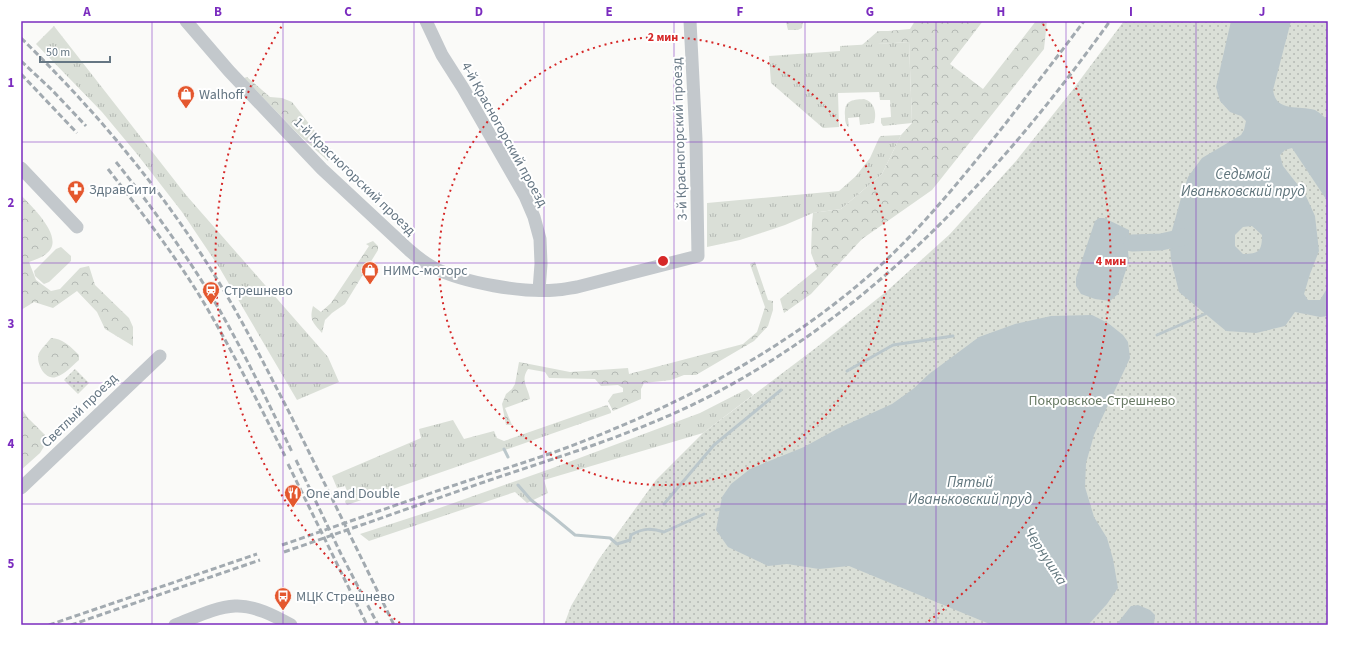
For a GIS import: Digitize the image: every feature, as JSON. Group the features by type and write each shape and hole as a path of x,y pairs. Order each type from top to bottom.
{"street":[{"name":"1-й Красногорский проезд","path":"186,21 229,71 322,169 419,259 433,267 449,274 482,283 526,290 557,290 577,287 698,256"},
{"name":"4-й Красногорский проезд","path":"426,21 442,55 463,88 528,203 534,217 540,239 541,264 539,290"},
{"name":"3-й Красногорский проезд","path":"690,21 696,139 698,256"},
{"path":"21,168 76,227"},
{"name":"Светлый проезд","path":"21,488 160,356"},
{"path":"175,625 221,608 236,606 261,611 291,625"}],"green space":[{"path":"776,21 803,21 802,28 798,30 788,30 786,22"},
{"path":"915,21 983,21 950,64 983,89 1036,21 1047,21 1044,49 932,190 862,239 811,294 784,313 780,299 817,269 811,253 813,213 841,209 882,174 901,135 912,123 909,42 862,45 878,31 910,29"},
{"name":"Покровское-Стрешнево","path":"1124,21 1328,21 1328,625 564,625 571,606 599,559 656,480 703,433 817,347 887,291 950,234 1016,161 1071,92"},
{"path":"54,26 186,195 328,357 339,382 297,400 219,267 182,212 102,112 36,44"},
{"path":"909,42 912,123 883,126 881,123 881,118 891,117 890,100 880,100 879,92 838,93 839,127 823,128 771,83 769,56 840,51 840,46"},
{"path":"247,77 270,97 282,98 292,102 325,144 331,149 328,161 299,135 244,78"},
{"path":"864,99 873,106 875,112 874,123 860,125 859,117 848,118 849,127 847,126 845,121 845,111 847,104 855,100"},
{"path":"901,135 882,174 841,209 813,213 785,225 740,240 707,247 707,203 839,191 856,176 870,158 881,136"},
{"path":"21,195 46,223 52,240 51,248 46,254 29,262 36,280 51,291 60,289 80,268 89,266 95,285 129,318 133,327 133,346 105,329 97,312 77,291 53,308 34,302 21,310"},
{"path":"373,241 378,246 378,250 345,304 325,320 322,333 316,327 311,315 313,306 321,312 331,303 369,246 366,244"},
{"path":"61,247 71,256 71,261 49,282 44,284 35,276 34,271 56,249"},
{"path":"755,262 768,300 773,301 773,310 768,326 754,341 696,375 684,375 671,380 644,383 641,389 641,399 613,411 608,401 613,394 623,392 623,388 618,385 601,386 595,379 549,378 545,372 528,369 525,377 525,384 530,399 505,408 512,425 506,425 502,404 506,394 515,384 519,362 570,372 628,368 629,374 743,344 757,332 765,307 750,264"},
{"path":"51,338 63,341 79,355 79,360 68,370 56,377 45,374 38,361 40,351"},
{"path":"75,369 89,383 78,394 64,380"},
{"path":"747,389 753,395 703,433 544,480 548,493 527,503 515,492 369,541 360,534 431,511 550,469 700,413"},
{"path":"607,405 611,413 347,505 345,502 348,494 345,486 337,488 332,476 421,438 419,429 453,420 464,439 494,431 497,438 504,441"},
{"path":"21,408 28,418 45,435 45,445 40,453 21,470"}],"water":[{"name":"Седьмой Иваньковский пруд","path":"1231,21 1291,21 1273,90 1275,97 1283,105 1315,110 1328,120 1328,202 1292,148 1285,150 1280,155 1283,166 1305,194 1315,216 1319,251 1304,294 1308,300 1320,300 1328,287 1328,316 1320,317 1295,312 1285,326 1256,333 1226,331 1179,292 1171,260 1170,246 1161,242 1171,234 1188,177 1202,158 1241,135 1246,121 1241,116 1230,112 1220,101 1216,87","holes":["1252,226 1262,235 1260,248 1256,252 1243,254 1235,246 1235,235 1243,227"]},
{"path":"1099,218 1104,218 1129,230 1129,237 1132,239 1155,242 1131,248 1128,251 1129,261 1118,294 1110,301 1095,299 1081,294 1076,286 1076,278 1095,221"},
{"name":"Пятый Иваньковский пруд","path":"1092,315 1108,323 1123,335 1128,342 1130,358 1094,435 1086,463 1085,487 1094,517 1107,538 1113,559 1118,588 1107,604 1089,624 992,625 849,566 819,569 787,564 768,566 728,547 716,530 722,497 731,484 750,469 804,447 837,429 892,404 979,337 1015,324 1051,316"},
{"path":"1138,605 1150,610 1155,615 1154,625 1116,625 1131,606"}],"waterway":[{"name":"Чернушка","path":"1132,243 1161,242 1183,237"},
{"path":"1157,335 1205,314"},
{"path":"847,371 893,345 953,336"},
{"path":"664,504 714,445 781,390"},
{"path":"504,449 508,457"},
{"path":"518,485 531,500 575,535 610,538 617,544 630,540 631,535 640,531 651,529 664,532 704,514"},
{"path":"716,510 724,508"}],"railway":[{"path":"282,545 418,497 551,453 606,432 691,394 732,372 771,348 810,322 847,294 899,248 947,196 1084,21"},
{"path":"284,552 630,432 712,395 772,360 828,321 882,278 932,232 980,182 1026,130 1110,21"},
{"path":"21,38 79,97 133,160 158,192 205,261 243,324 288,410 394,625"},
{"path":"21,61 52,90 86,126"},
{"path":"21,74 77,133"},
{"path":"116,162 168,231 216,304 246,359 292,452"},
{"path":"108,169 160,237 196,290 257,400 285,456"},
{"path":"296,460 341,554 378,625"},
{"path":"288,464 367,625"},
{"path":"49,625 257,554"},
{"path":"71,625 260,560"}],"place":[{"name":"Walhoff","path":"186,109"},
{"name":"ЗдравСити","path":"76,204"},
{"name":"НИМС-моторс","path":"370,285"},
{"name":"Стрешнево","path":"211,305"},
{"name":"One and Double","path":"293,508"},
{"name":"МЦК Стрешнево","path":"283,611"}]}
